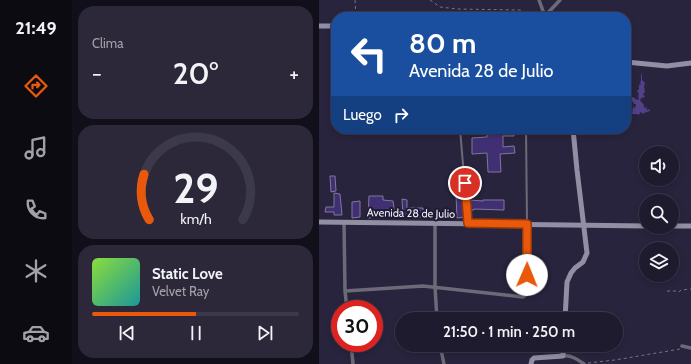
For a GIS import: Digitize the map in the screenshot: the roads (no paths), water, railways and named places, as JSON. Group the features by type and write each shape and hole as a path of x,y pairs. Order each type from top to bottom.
{"street":[{"path":"539,0 543,12"},
{"path":"549,12 560,0"},
{"path":"319,26 331,26"},
{"path":"631,62 667,66 691,64"},
{"path":"565,312 567,282 575,268 583,262 587,253 574,134"},
{"name":"Avenida 28 de Julio","path":"319,222 639,226"},
{"path":"344,222 346,300"},
{"path":"435,223 437,312"},
{"path":"345,291 423,286 523,297 526,296 527,224"},
{"path":"679,226 691,226"},
{"path":"684,346 691,348"},
{"path":"352,352 353,364"},
{"path":"441,352 444,364"},
{"path":"531,364 534,358 570,356 584,364"}],"lane":[{"path":"460,134 468,223"},
{"path":"525,134 527,224"}]}
